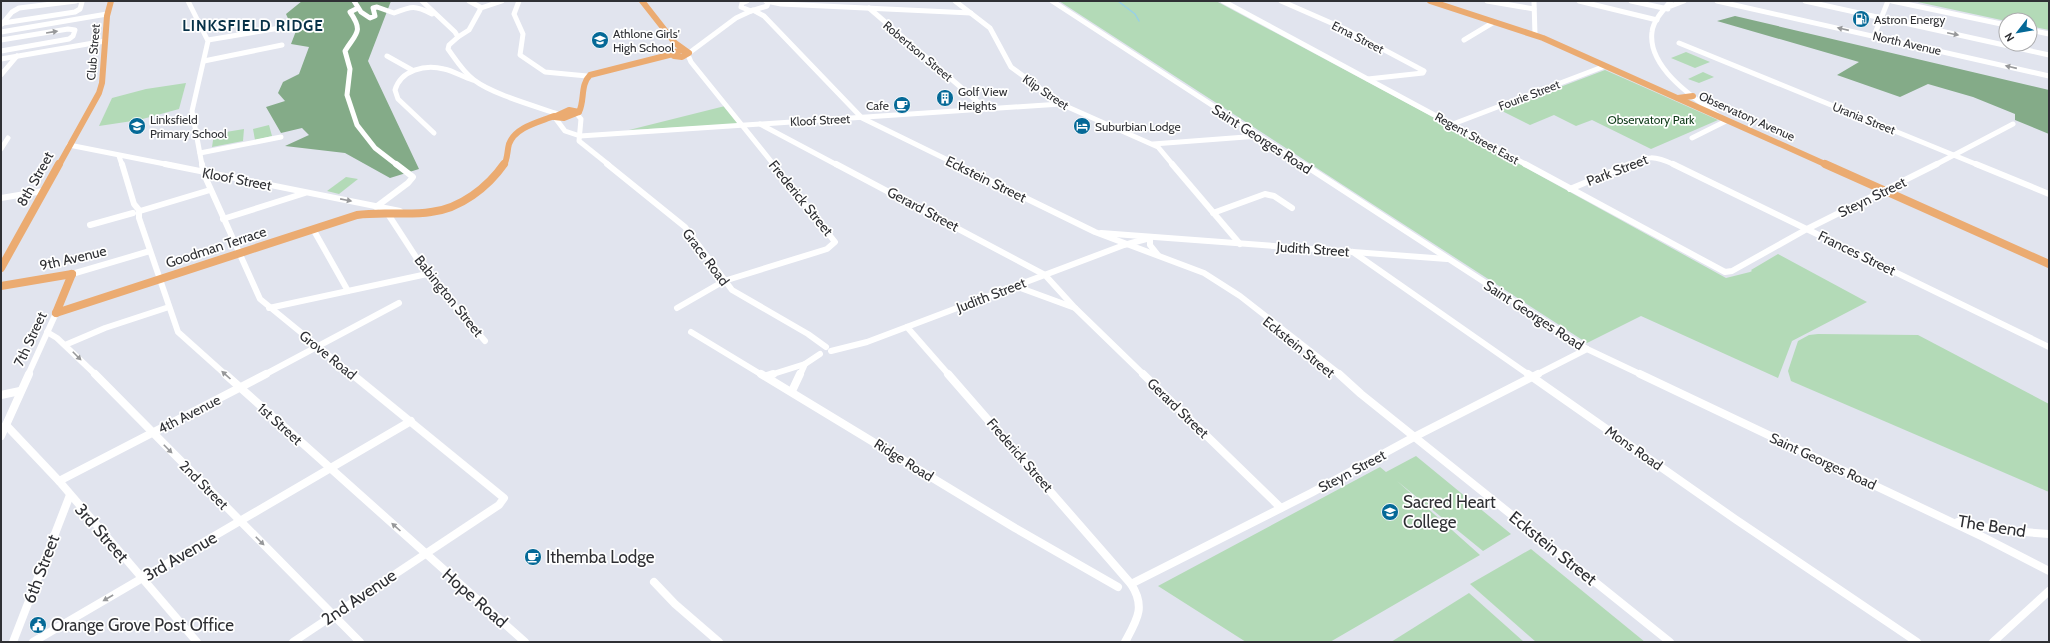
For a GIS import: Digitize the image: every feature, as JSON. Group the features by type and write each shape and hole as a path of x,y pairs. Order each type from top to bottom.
{"main road":[{"name":"Club Street","path":"69,145 101,88 107,15 111,1"},
{"path":"557,116 567,118 578,113 582,103 584,81 587,76 599,71 681,53 675,43 642,1"},
{"name":"Observatory Avenue","path":"1430,1 1534,35 2049,264"},
{"path":"1675,97 1693,96"},
{"path":"557,116 582,103"},
{"path":"557,116 574,110 578,113"},
{"name":"Goodman Terrace","path":"56,313 313,229 368,213 386,211 406,213 434,212 462,203 503,166 507,159 510,142 514,136 532,126 557,116"},
{"name":"8th Street","path":"1,268 69,145"},
{"name":"9th Avenue","path":"1,286 72,274"},
{"name":"7th Street","path":"56,313 72,274"}],"street":[{"path":"2,24 12,12 19,8 76,1"},
{"path":"2,24 72,12 80,9 82,2 80,1"},
{"path":"188,1 208,40 286,27"},
{"path":"354,1 358,8 371,18 375,16 373,8 375,7 394,13 409,6 416,6 443,19"},
{"path":"422,1 443,19 458,37"},
{"path":"469,1 481,8"},
{"path":"475,81 464,71 448,49 449,45 471,28 481,8 502,1"},
{"path":"519,1 514,14 522,34 520,55 545,72 587,76"},
{"path":"736,18 742,8 741,5 746,1"},
{"name":"Klip Street","path":"955,1 992,30 1011,67 1061,104 1153,144 1240,244"},
{"name":"Saint Georges Road","path":"1052,1 1587,349 2049,571"},
{"name":"Regent Street East","path":"1223,1 1453,124 1718,269 1732,271"},
{"name":"Erna Street","path":"1281,1 1345,29 1424,71 1423,73 1414,75 1368,79"},
{"path":"1487,1 1534,9"},
{"path":"1534,1 1534,35"},
{"path":"1579,1 1657,20"},
{"path":"1631,1 1668,7 1684,1"},
{"path":"1674,1 1657,20 1652,32 1652,43 1656,55 1671,77 1693,96 1726,120 1692,138"},
{"name":"North Avenue","path":"1717,1 2049,76"},
{"path":"1806,1 2049,55"},
{"path":"1874,36 1888,1"},
{"path":"1892,1 1998,23"},
{"path":"681,53 699,45 736,18 766,4 971,13"},
{"path":"764,16 766,4"},
{"path":"358,8 350,12 358,22 358,33 347,47 345,53 350,69 346,89 349,102 357,125 372,145 413,177 408,183 368,213"},
{"path":"742,8 752,10"},
{"name":"Robertson Street","path":"869,8 986,110"},
{"name":"Eckstein Street","path":"752,10 764,16 862,118 1095,232 1124,245 1159,256 1202,273 1239,297 1242,302 1299,348 1343,383 1361,394 1670,642"},
{"path":"1,32 107,15"},
{"path":"1464,40 1494,22"},
{"path":"1,40 68,29 75,30 73,36 69,39 1,51"},
{"path":"2038,32 2049,34"},
{"name":"Grove Road","path":"208,40 192,111 203,172 258,296 269,308 411,421 504,498"},
{"path":"1,59 105,41"},
{"name":"Urania Street","path":"1679,43 2049,194"},
{"path":"204,61 282,45"},
{"name":"Frederick Street","path":"681,53 691,62 835,242 827,249 724,281"},
{"path":"1,74 17,56"},
{"path":"387,56 392,62 407,65 412,70"},
{"name":"Fourie Street","path":"1453,124 1605,66"},
{"path":"434,133 402,103 395,94 395,88 399,80 412,70 441,68 475,81 497,92 547,110 557,116"},
{"name":"Kloof Street","path":"580,138 741,125 1061,104"},
{"path":"578,113 581,119 580,138"},
{"name":"Grace Road","path":"557,116 556,122 572,136 580,138 684,227 724,281 735,293 808,334 829,349"},
{"name":"Gerard Street","path":"760,124 1045,274 1075,308 1281,508"},
{"name":"Steyn Street","path":"1732,271 1807,229 1886,191 2013,124"},
{"path":"1153,144 1259,136"},
{"path":"200,153 281,137"},
{"path":"1,149 8,138"},
{"name":"Kloof Street","path":"69,145 406,213"},
{"name":"1st Street","path":"119,156 168,306 178,332 425,553"},
{"name":"Park Street","path":"1570,189 1646,157 1656,156 1664,160"},
{"name":"Frances Street","path":"1664,160 2049,347"},
{"path":"90,225 210,190"},
{"path":"1,198 43,191"},
{"path":"223,219 307,193"},
{"path":"1213,213 1265,194 1274,196 1292,208"},
{"name":"Babington Street","path":"386,211 427,274 485,341"},
{"path":"313,229 348,291"},
{"name":"Judith Street","path":"1095,232 1447,259"},
{"path":"1153,237 1151,247 1159,256"},
{"name":"Judith Street","path":"805,364 820,354 825,355 829,349 863,344 1045,274 1124,245 1153,237"},
{"name":"9th Avenue","path":"72,274 150,251"},
{"name":"Mons Road","path":"1353,252 1729,514 1917,642"},
{"path":"269,308 427,274"},
{"path":"677,308 724,281"},
{"name":"Gerard Street","path":"1015,286 1075,308"},
{"path":"319,347 399,303"},
{"path":"65,345 104,328 168,306"},
{"name":"7th Street","path":"1,436 56,313"},
{"name":"Frederick Street","path":"907,327 1131,584"},
{"name":"2nd Street","path":"47,332 53,334 65,345 360,642"},
{"name":"Ridge Road","path":"691,332 792,391 1014,528 1118,587"},
{"name":"4th Avenue","path":"59,481 319,347"},
{"name":"Steyn Street","path":"1131,584 1587,349"},
{"path":"767,376 805,364"},
{"path":"792,391 805,364"},
{"path":"1,395 20,391"},
{"name":"3rd Avenue","path":"32,642 411,421"},
{"name":"3rd Street","path":"6,424 59,481 197,642"},
{"name":"6th Street","path":"13,642 70,495"},
{"name":"2nd Avenue","path":"293,642 499,505 504,498"},
{"name":"The Bend","path":"1935,515 1969,525 1999,530 2049,534"},
{"name":"Hope Road","path":"425,553 525,642"},
{"path":"654,582 675,604 719,642"},
{"path":"1125,642 1137,618 1140,607 1137,592 1131,584"},
{"path":"1993,642 2049,591"}],"green space":[{"path":"302,1 391,1 368,61 419,169 390,178 345,153 285,146 309,135 302,128 281,133 266,107 285,101 278,93 283,82 299,74 309,47 291,44 296,31 320,26 321,21 290,23 286,14"},
{"path":"1059,1 1216,1 1461,132 1726,278 1750,272 1778,254 1867,302 1792,341 1778,378 1641,316 1587,343"},
{"path":"1913,1 2049,1 2049,30 2038,28 2038,12 1998,12 1998,19"},
{"path":"1735,16 2049,90 2049,134 2015,120 2015,114 1973,97 1928,84 1900,97 1837,75 1859,62 1717,21"},
{"path":"1686,52 1710,62 1695,68 1671,58"},
{"name":"Observatory Park","path":"1605,70 1718,120 1651,149 1592,120 1576,126 1554,115 1530,125 1500,110"},
{"path":"1703,72 1714,77 1699,83 1688,79"},
{"path":"186,83 179,109 139,120 99,126 112,98 146,89"},
{"path":"725,106 739,124 629,130"},
{"path":"269,125 272,136 255,140 253,129"},
{"path":"244,129 243,141 212,147 214,134"},
{"path":"346,177 358,179 339,194 327,191"},
{"path":"1809,335 1918,335 2049,404 2049,492 1791,381 1788,371 1798,341"},
{"path":"1416,456 1511,534 1483,551 1397,481 1480,555 1330,642 1246,642 1158,586 1380,467 1386,472"},
{"path":"1531,549 1645,642 1536,642 1470,584"},
{"path":"1469,593 1524,642 1391,642"}],"waterway":[{"path":"1118,1 1135,14 1139,21"}],"place":[{"name":"Astron Energy","path":"1861,19"},
{"name":"Athlone Girls' High School","path":"600,40"},
{"name":"Golf View Heights","path":"945,98"},
{"name":"Cafe","path":"902,105"},
{"name":"Linksfield Primary School","path":"137,126"},
{"name":"Suburbian Lodge","path":"1082,126"},
{"name":"Sacred Heart College","path":"1390,512"},
{"name":"Ithemba Lodge","path":"533,557"},
{"name":"Orange Grove Post Office","path":"38,625"}],"district":[{"name":"LINKSFIELD RIDGE","path":"253,26"}]}
